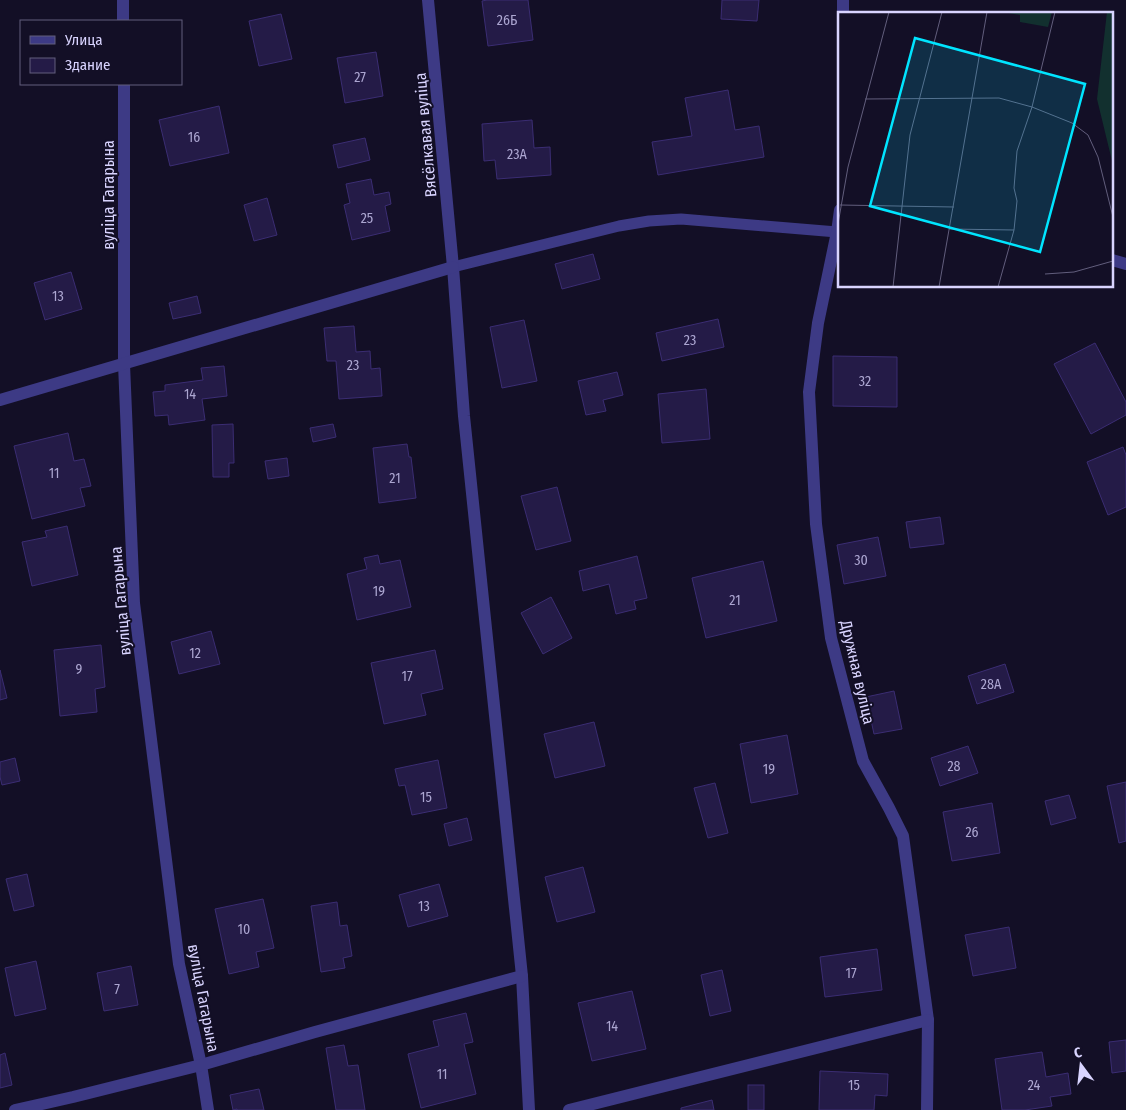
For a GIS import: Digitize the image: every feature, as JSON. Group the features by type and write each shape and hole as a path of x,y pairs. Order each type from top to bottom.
{"street":[{"path":"123,0 123,20"},
{"name":"Вясёлкавая вуліца","path":"428,0 453,267 464,416 522,976 529,1110"},
{"name":"вуліца Гагарына","path":"124,85 124,364 134,603 179,964 201,1065 208,1110"},
{"name":"Дружная вуліца","path":"838,232 818,324 809,392 816,524 831,638 863,761 890,808 903,836 928,1020 927,1110"},
{"path":"0,400 453,267"},
{"path":"15,1110 201,1065 314,1032 522,976"},
{"path":"569,1110 928,1020"}],"lane":[{"path":"453,267 619,226 681,218 838,232"}],"building":[{"path":"528,0 533,40 488,46 482,1"},
{"path":"722,0 759,0 757,21 721,19"},
{"path":"281,14 292,59 259,66 249,21"},
{"path":"376,52 383,96 345,103 337,58"},
{"path":"728,90 735,130 759,126 764,157 658,175 652,142 692,136 685,98"},
{"path":"219,106 229,153 170,166 159,120"},
{"path":"532,120 534,148 550,147 551,175 497,179 495,160 484,161 482,124"},
{"path":"365,138 370,160 338,168 333,145"},
{"path":"371,179 374,195 389,192 391,204 385,206 390,231 352,240 344,205 350,203 346,184"},
{"path":"267,198 277,235 254,241 244,205"},
{"path":"593,254 600,279 562,289 555,264"},
{"path":"71,272 82,309 45,320 34,283"},
{"path":"197,296 201,313 173,319 169,303"},
{"path":"718,319 724,347 662,361 656,333"},
{"path":"524,320 537,381 502,388 490,327"},
{"path":"354,326 356,352 370,351 371,369 380,368 382,396 339,399 336,361 327,361 324,328"},
{"path":"1095,343 1126,402 1126,415 1091,434 1054,364"},
{"path":"833,356 897,357 897,407 833,406"},
{"path":"224,366 227,396 202,399 205,420 169,425 168,415 155,416 153,392 165,391 165,385 203,380 201,368"},
{"path":"617,372 623,395 603,400 606,411 586,415 578,381"},
{"path":"706,389 710,439 662,443 658,394"},
{"path":"233,424 234,463 229,463 229,477 213,477 212,425"},
{"path":"333,424 336,437 313,442 310,428"},
{"path":"68,433 74,461 84,459 91,486 80,488 85,506 32,519 14,446"},
{"path":"407,444 409,457 411,457 416,498 379,503 373,448"},
{"path":"1123,447 1126,455 1126,507 1108,515 1087,462"},
{"path":"287,458 289,476 268,479 265,461"},
{"path":"557,487 571,541 536,550 521,496"},
{"path":"940,517 944,544 910,548 906,522"},
{"path":"67,526 78,575 32,586 22,542 47,537 45,531"},
{"path":"878,537 886,576 844,584 837,545"},
{"path":"378,555 380,564 400,560 411,607 357,620 347,574 367,569 364,558"},
{"path":"637,556 647,598 634,601 636,609 616,614 609,584 583,591 579,571"},
{"path":"763,561 777,621 706,638 692,578"},
{"path":"551,597 572,638 543,654 521,613"},
{"path":"211,631 220,664 179,674 171,642"},
{"path":"101,645 105,687 95,689 97,712 60,716 54,650"},
{"path":"435,650 443,689 421,694 426,715 384,724 371,663"},
{"path":"1005,664 1014,692 977,704 968,676"},
{"path":"0,670 7,698 0,700"},
{"path":"894,691 902,729 874,734 866,697"},
{"path":"594,722 605,766 555,778 544,734"},
{"path":"787,735 798,794 751,803 740,744"},
{"path":"968,746 978,773 940,786 931,758"},
{"path":"15,758 20,781 2,785 0,762"},
{"path":"438,760 447,808 412,815 405,785 399,786 395,769"},
{"path":"1126,782 1126,841 1119,843 1107,786"},
{"path":"715,783 728,833 708,838 694,788"},
{"path":"1069,795 1076,818 1051,825 1045,801"},
{"path":"992,803 1000,853 952,861 943,812"},
{"path":"467,818 472,840 449,846 444,824"},
{"path":"583,867 595,912 557,922 545,877"},
{"path":"27,874 34,906 14,911 6,879"},
{"path":"439,884 448,916 408,927 399,895"},
{"path":"263,899 274,948 256,952 259,967 229,974 215,909"},
{"path":"337,902 340,926 347,925 352,956 343,958 345,968 321,972 311,906"},
{"path":"1009,927 1016,968 973,976 965,935"},
{"path":"877,949 882,990 825,997 820,957"},
{"path":"36,961 46,1009 15,1016 5,968"},
{"path":"131,966 138,1005 104,1011 97,973"},
{"path":"722,970 731,1011 710,1016 701,975"},
{"path":"632,991 646,1049 592,1061 578,1003"},
{"path":"466,1013 473,1042 464,1044 476,1094 421,1108 408,1054 439,1046 433,1021"},
{"path":"1126,1040 1126,1071 1112,1073 1109,1042"},
{"path":"344,1045 348,1066 358,1065 365,1110 336,1110 326,1048"},
{"path":"1042,1052 1046,1077 1068,1073 1071,1094 1050,1097 1052,1106 1025,1110 1002,1110 995,1059"},
{"path":"5,1053 12,1085 0,1088 0,1055"},
{"path":"820,1071 888,1074 887,1096 875,1095 874,1110 819,1110"},
{"path":"748,1085 764,1085 764,1110 748,1110"},
{"path":"259,1089 264,1110 233,1110 230,1095"},
{"path":"712,1100 714,1110 681,1110 681,1108"}]}
